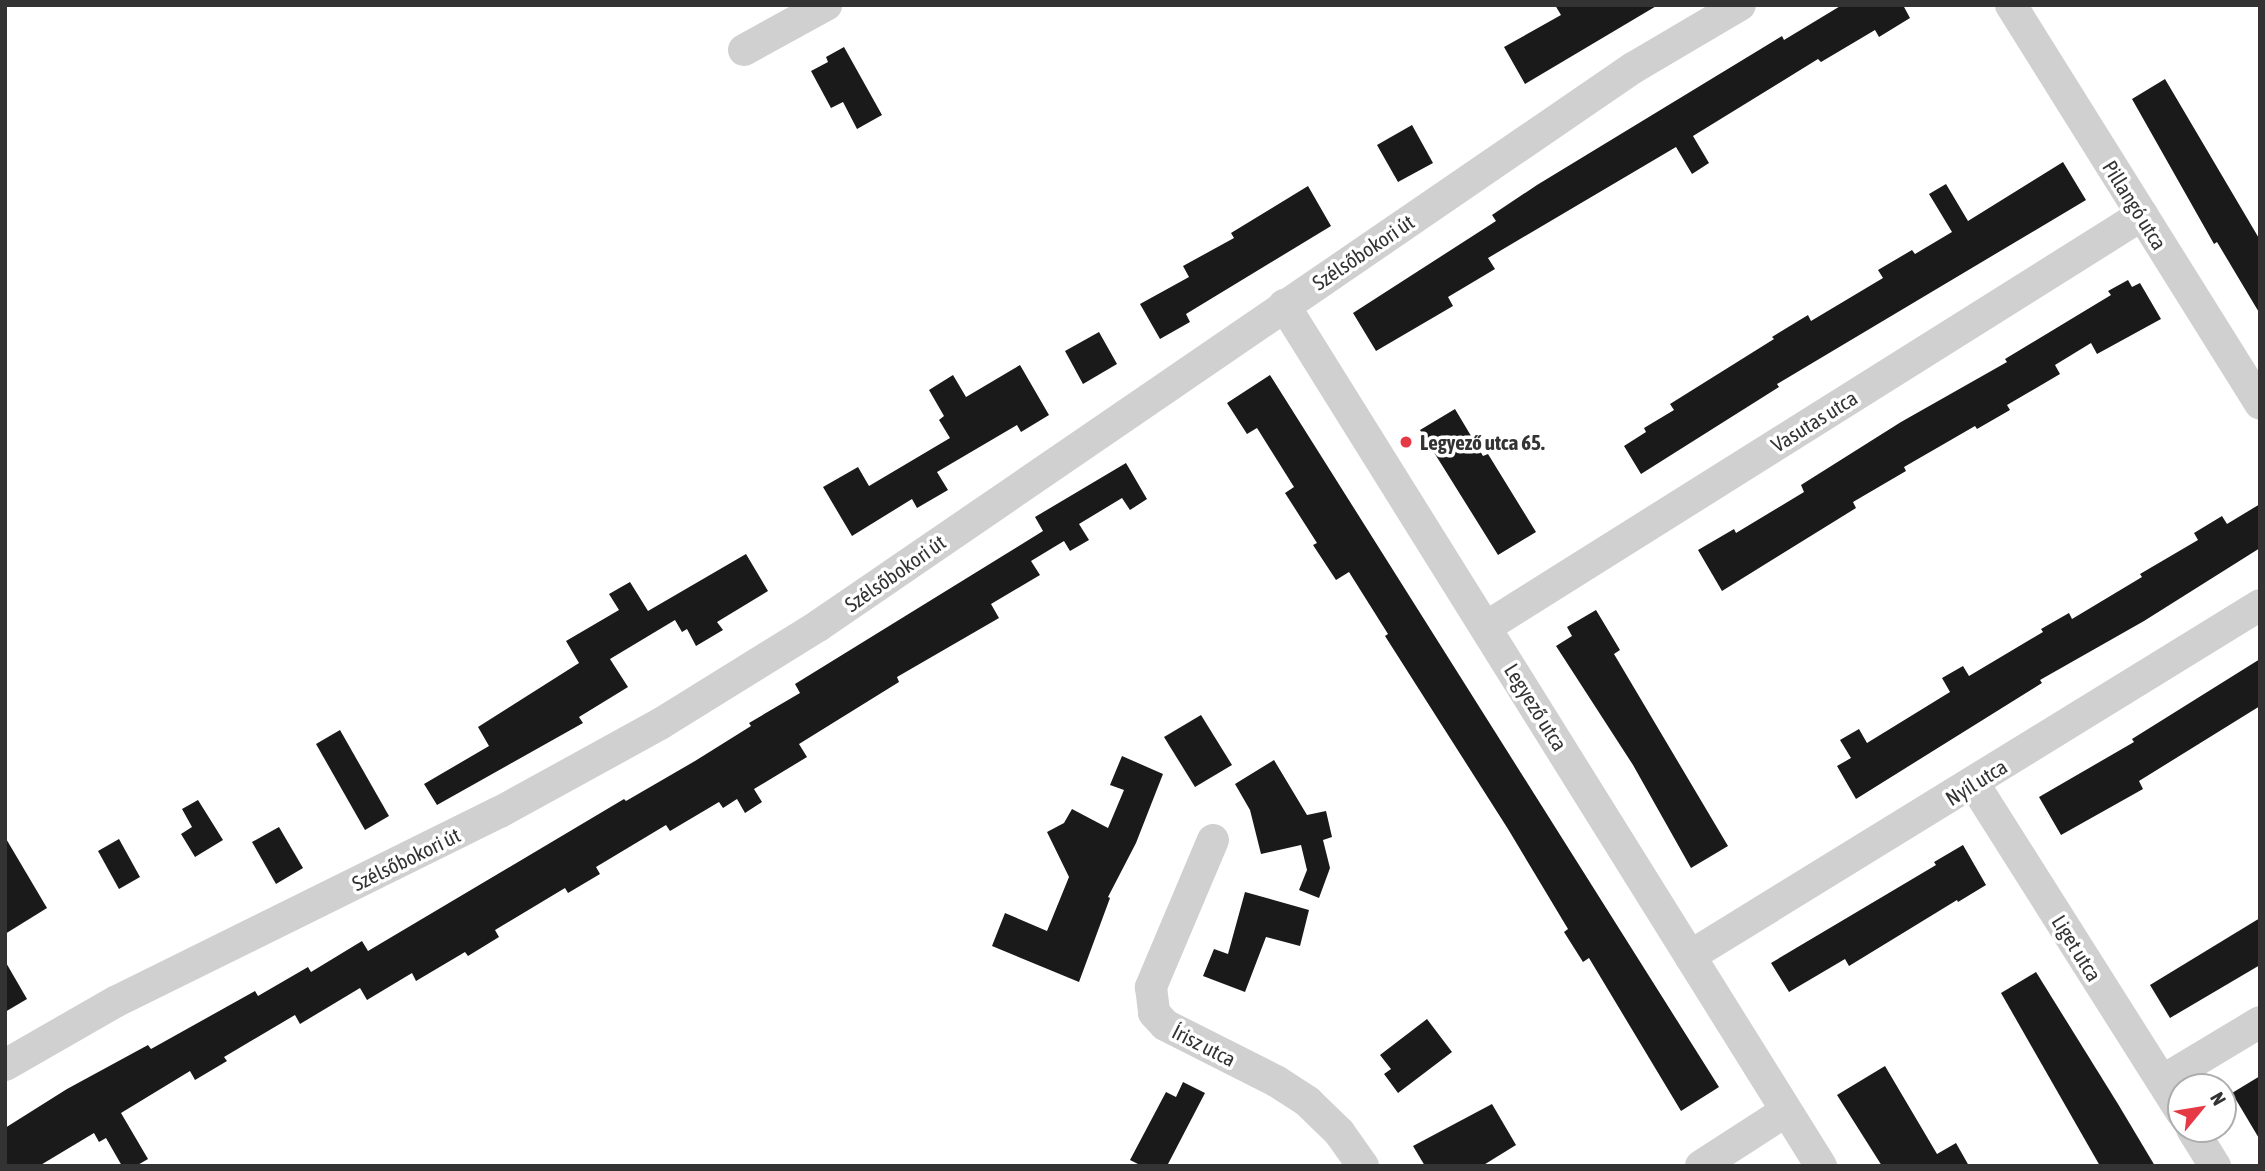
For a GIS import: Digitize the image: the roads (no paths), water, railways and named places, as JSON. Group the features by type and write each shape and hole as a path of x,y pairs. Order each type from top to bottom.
{"street":[{"path":"744,50 826,5"},
{"name":"Szélsőbokori út","path":"5,1065 115,1002 500,812 660,724 818,626 1633,68 1740,5"},
{"name":"Pillangó utca","path":"2011,5 2260,404"},
{"name":"Vasutas utca","path":"1486,627 2142,215"},
{"name":"Legyező utca","path":"1284,305 1821,1166"},
{"name":"Nyíl utca","path":"1690,956 1974,784 2260,605"},
{"name":"Liget utca","path":"1974,784 2167,1089"},
{"name":"Írisz utca","path":"1213,840 1151,986 1154,1013 1165,1025 1276,1081 1308,1102 1339,1132 1363,1166"},
{"path":"2162,1081 2260,1021"},
{"path":"1701,1166 1786,1111"},
{"path":"2201,1143 2215,1166"}],"place":[{"name":"Legyező utca 65.","path":"1406,442"}]}
